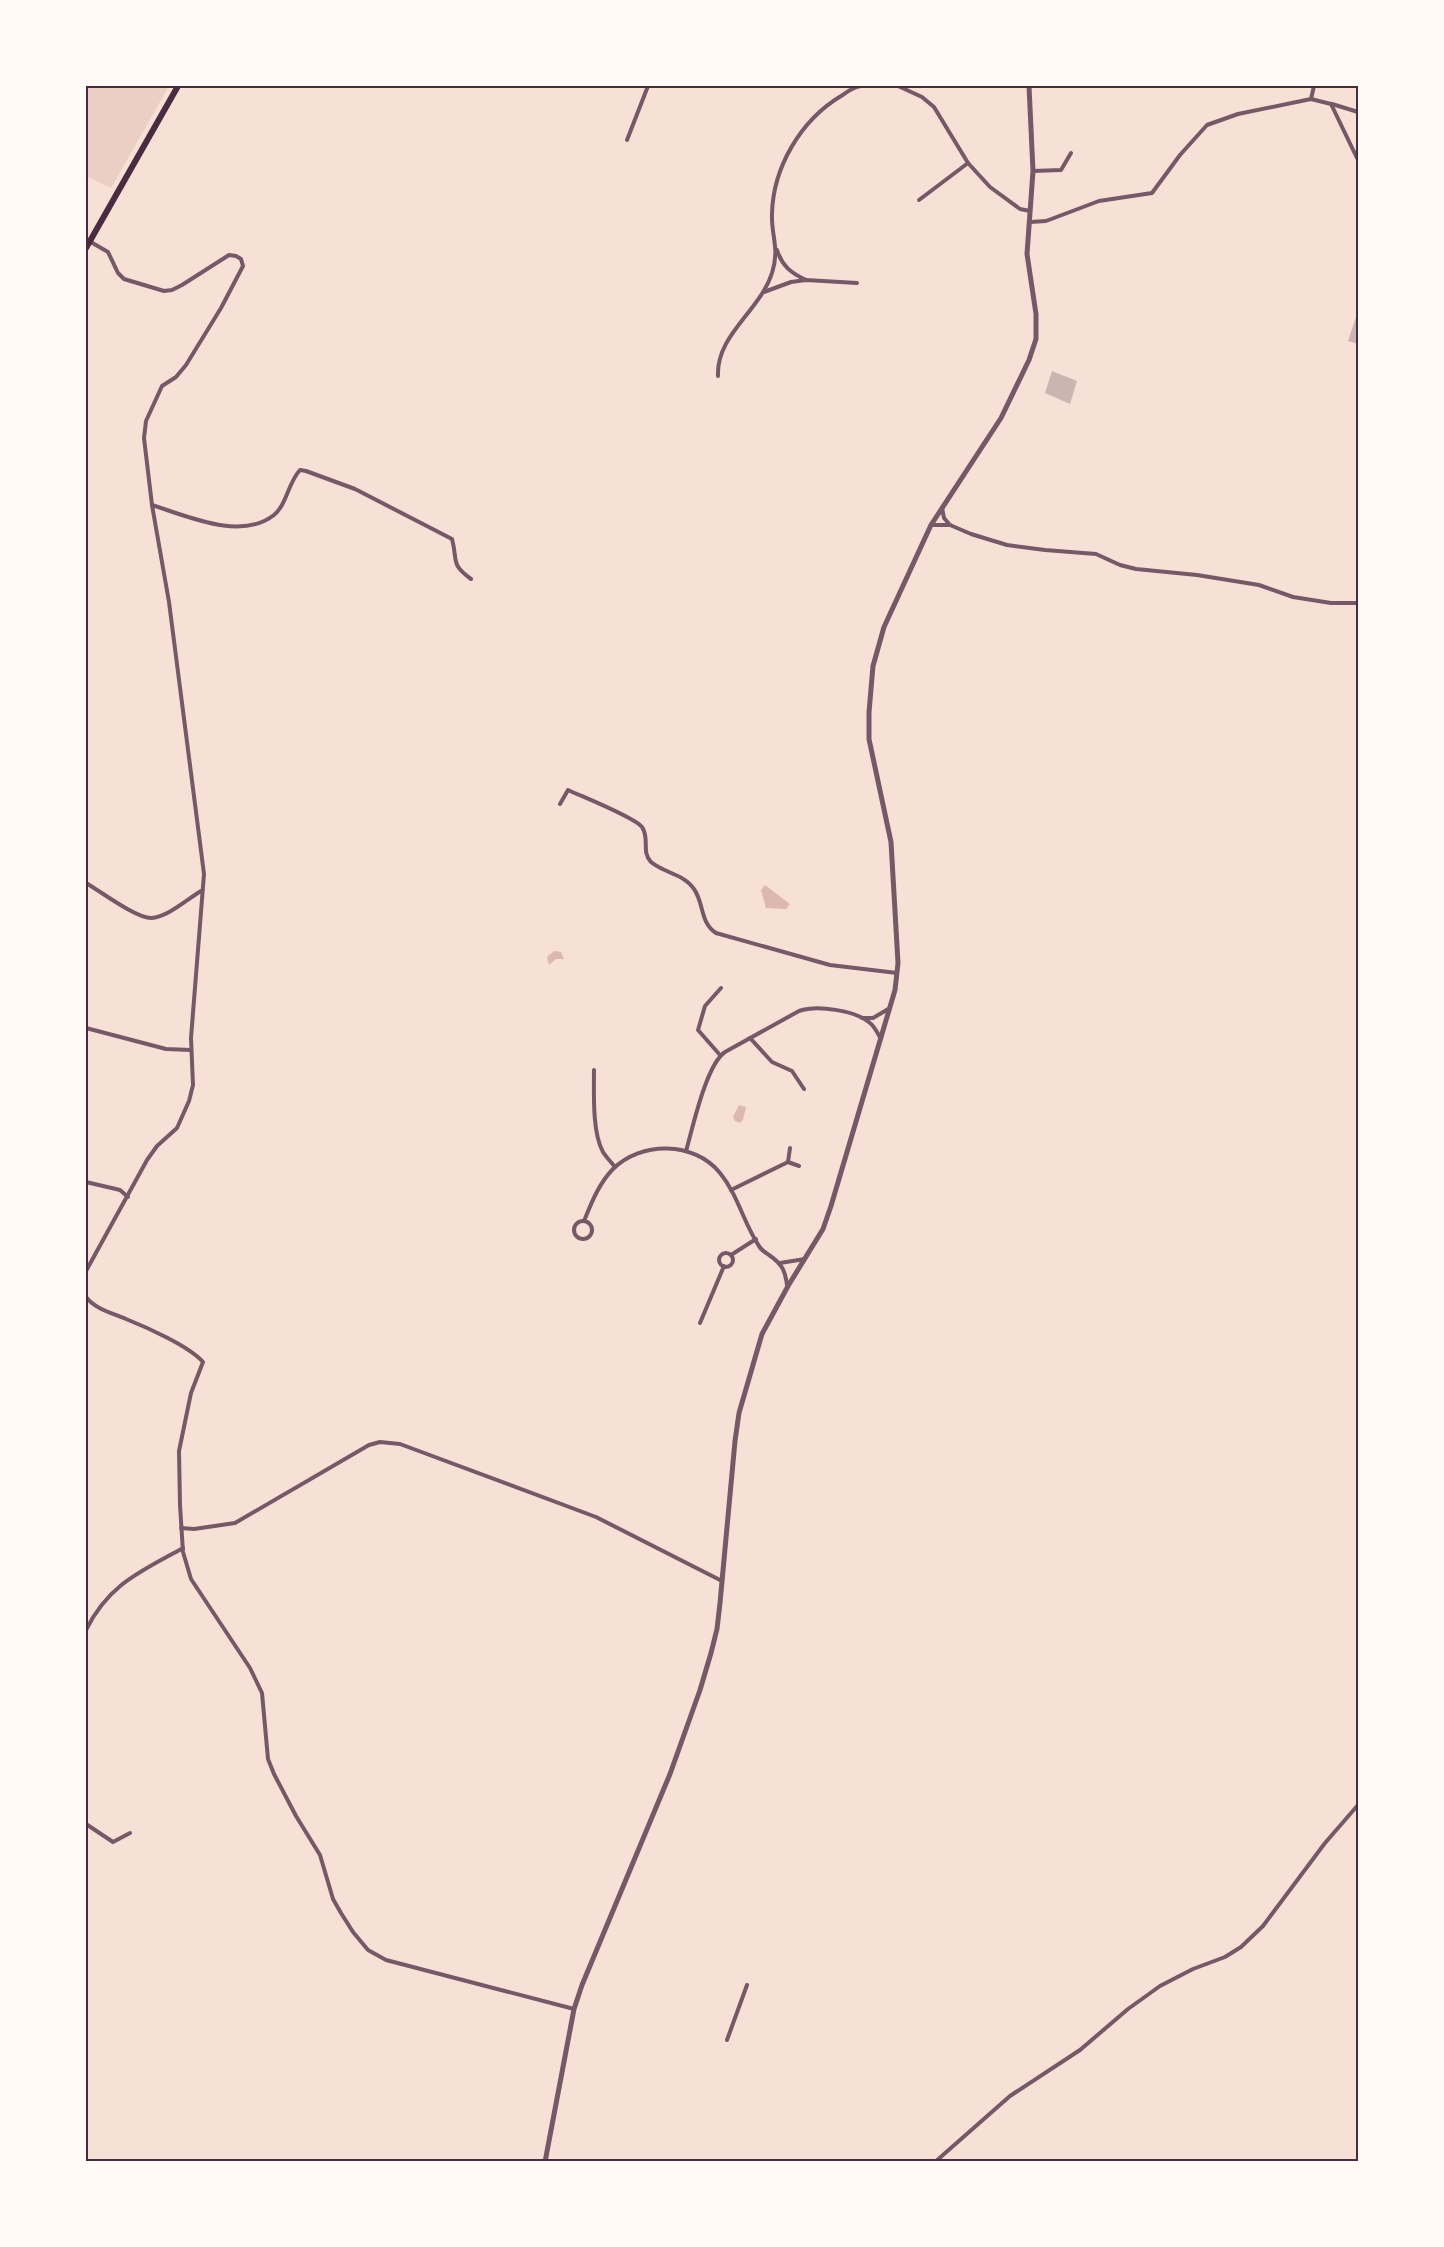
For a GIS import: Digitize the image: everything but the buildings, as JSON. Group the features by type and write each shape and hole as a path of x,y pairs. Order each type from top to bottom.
{"main road":[{"path":"87,245 178,86"}],"street":[{"path":"627,140 648,86"},
{"path":"806,280 791,273 780,259 776,247 772,214 779,175 798,135 825,105 861,86"},
{"path":"898,86 922,97 934,107 977,174 1005,200 1020,209 1030,211"},
{"path":"545,2162 574,2009 666,1783 700,1690 717,1629 739,1413 762,1334 822,1229 831,1206 890,1008 898,973 891,842 869,739 873,666 881,637 931,525 1001,418 1029,360 1036,339 1036,314 1028,268 1033,171 1029,86"},
{"path":"1311,99 1314,86"},
{"path":"1030,222 1046,221 1099,201 1152,193 1180,155 1207,125 1238,114 1311,99 1359,112"},
{"path":"1331,104 1357,158"},
{"path":"1033,171 1061,170 1071,153"},
{"path":"919,200 968,163"},
{"path":"86,1271 147,1160 156,1146 177,1128 184,1115 193,1085 190,1050 204,874 170,613 152,505 144,438 146,421 162,386 176,377 186,365 221,308 243,266 241,259 229,255 182,285 164,291 124,279 118,273 108,252 87,245"},
{"path":"718,376 717,363 725,343 763,293 772,272 776,247"},
{"path":"763,293 791,282 806,280 857,283"},
{"path":"152,505 224,526 238,527 253,524 274,515 281,506 294,477 300,470 306,471 355,489 452,539 455,563 459,570 471,579"},
{"path":"942,508 944,518 950,525"},
{"path":"931,525 950,525 970,534 1007,545 1096,554 1120,565 1136,569 1197,575 1258,585 1293,597 1321,602 1359,603"},
{"path":"560,804 568,790 640,825 646,837 648,858 653,864 687,882 694,889 702,906 703,917 710,929 716,933 830,965 898,973"},
{"path":"86,883 139,915 149,918 164,915 201,890"},
{"path":"720,1055 698,1030 705,1006 721,988"},
{"path":"686,1151 711,1068 720,1055 750,1038 799,1011 810,1008 834,1010 861,1018 871,1023 882,1040"},
{"path":"861,1018 873,1018 890,1008"},
{"path":"86,1028 166,1049 190,1050"},
{"path":"750,1038 772,1062 792,1071 804,1089"},
{"path":"594,1070 599,1142 603,1152 615,1167"},
{"path":"584,1221 596,1194 615,1167 631,1156 645,1150 660,1148 686,1151 706,1161 719,1171 731,1190 759,1248 780,1263 788,1286"},
{"path":"788,1162 790,1148"},
{"path":"731,1190 788,1162 799,1166"},
{"path":"86,1182 120,1190 128,1197"},
{"path":"584,1221 590,1225 591,1232 589,1237 583,1239 576,1237 574,1229 578,1222 584,1221"},
{"path":"731,1255 756,1239"},
{"path":"724,1266 720,1262 721,1255 726,1253 731,1255"},
{"path":"724,1266 732,1264 731,1255"},
{"path":"780,1263 805,1259"},
{"path":"700,1323 724,1266"},
{"path":"86,1299 197,1355 203,1362 191,1393 179,1451 181,1528 186,1566 191,1579 250,1668 259,1686 262,1693 268,1759 284,1795 320,1855 335,1901 360,1941 376,1956 386,1960 574,2009"},
{"path":"181,1528 194,1529 235,1523 369,1445 388,1442 400,1444 588,1513 722,1581"},
{"path":"86,1630 97,1608 116,1587 183,1548"},
{"path":"935,2162 1010,2096 1080,2050 1160,1986 1193,1969 1225,1957 1241,1947 1263,1926 1325,1843 1359,1805"},
{"path":"86,1824 113,1842 130,1833"},
{"path":"727,2040 747,1985"}],"shaded area":[{"path":"86,86 169,86 111,188 86,176"},
{"path":"765,885 790,904 786,909 766,908 761,890"},
{"path":"554,951 561,952 564,959 556,959 549,965 547,957"},
{"path":"739,1105 746,1107 740,1123 733,1117"}]}
